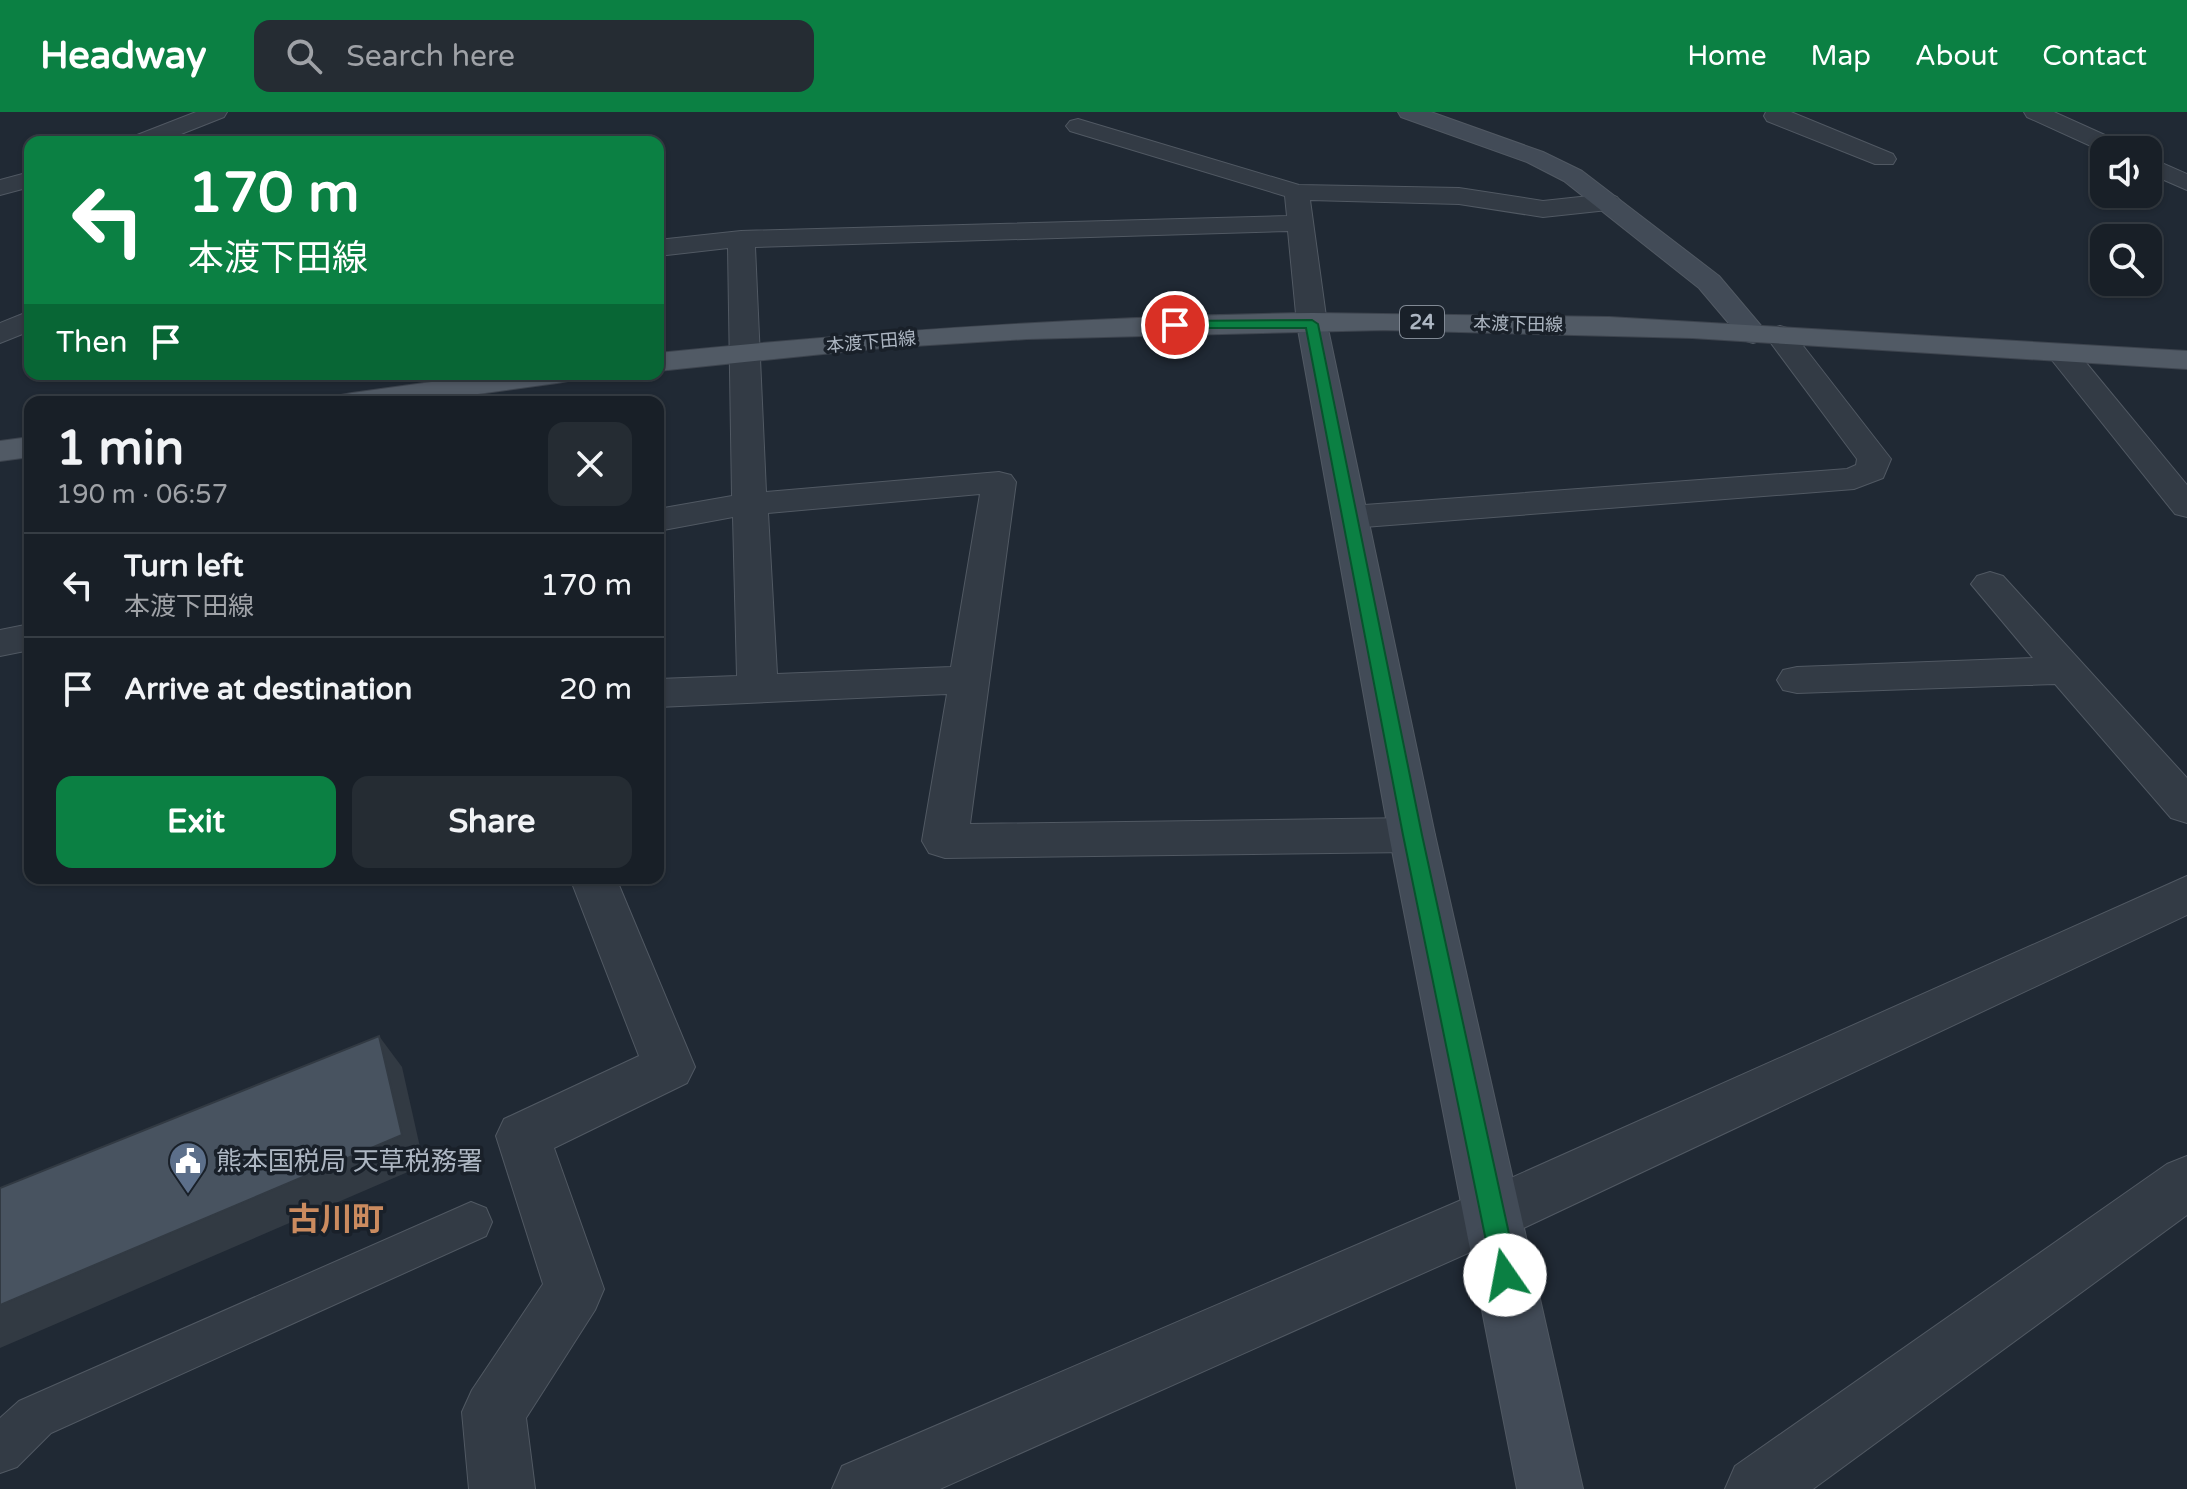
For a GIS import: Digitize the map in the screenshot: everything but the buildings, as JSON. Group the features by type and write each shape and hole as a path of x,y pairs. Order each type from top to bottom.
{"main road":[{"name":"本渡下田線","path":"664,361 969,333 1148,325 1529,323 2187,360"},
{"path":"396,396 513,380"},
{"path":"0,451 24,448"}],"street":[{"path":"155,136 216,112"},
{"path":"1351,517 1854,479 1871,471 1874,459 1766,335 1709,282 1608,202 1573,176 1535,157 1409,112"},
{"path":"1780,112 1775,116 1884,159"},
{"path":"2035,112 2090,137"},
{"path":"1078,126 1297,192 1360,196 1459,196 1543,209 1608,202"},
{"path":"2162,171 2187,183"},
{"path":"0,188 24,181"},
{"path":"1297,192 1312,324 1412,835 1550,1489"},
{"path":"664,247 741,239 1300,223"},
{"path":"741,239 748,504 758,689"},
{"path":"0,334 24,323"},
{"path":"2062,353 2187,507"},
{"path":"664,519 748,504 999,482 945,841 1412,835"},
{"path":"1990,584 2187,807"},
{"path":"0,643 24,638"},
{"path":"1797,680 2066,670"},
{"path":"664,693 969,680"},
{"path":"502,1489 494,1412 574,1289 523,1136 669,1067 595,884"},
{"path":"865,1489 1493,1214 2187,894"},
{"path":"1758,1489 2187,1182"}],"lane":[{"path":"0,1450 35,1417 471,1222"}],"place":[{"name":"熊本国税局 天草税務署","path":"188,1195"}],"district":[{"name":"古川町","path":"336,1219"}],"route":[{"path":"1175,325 1312,324 1412,835 1505,1275"}]}
